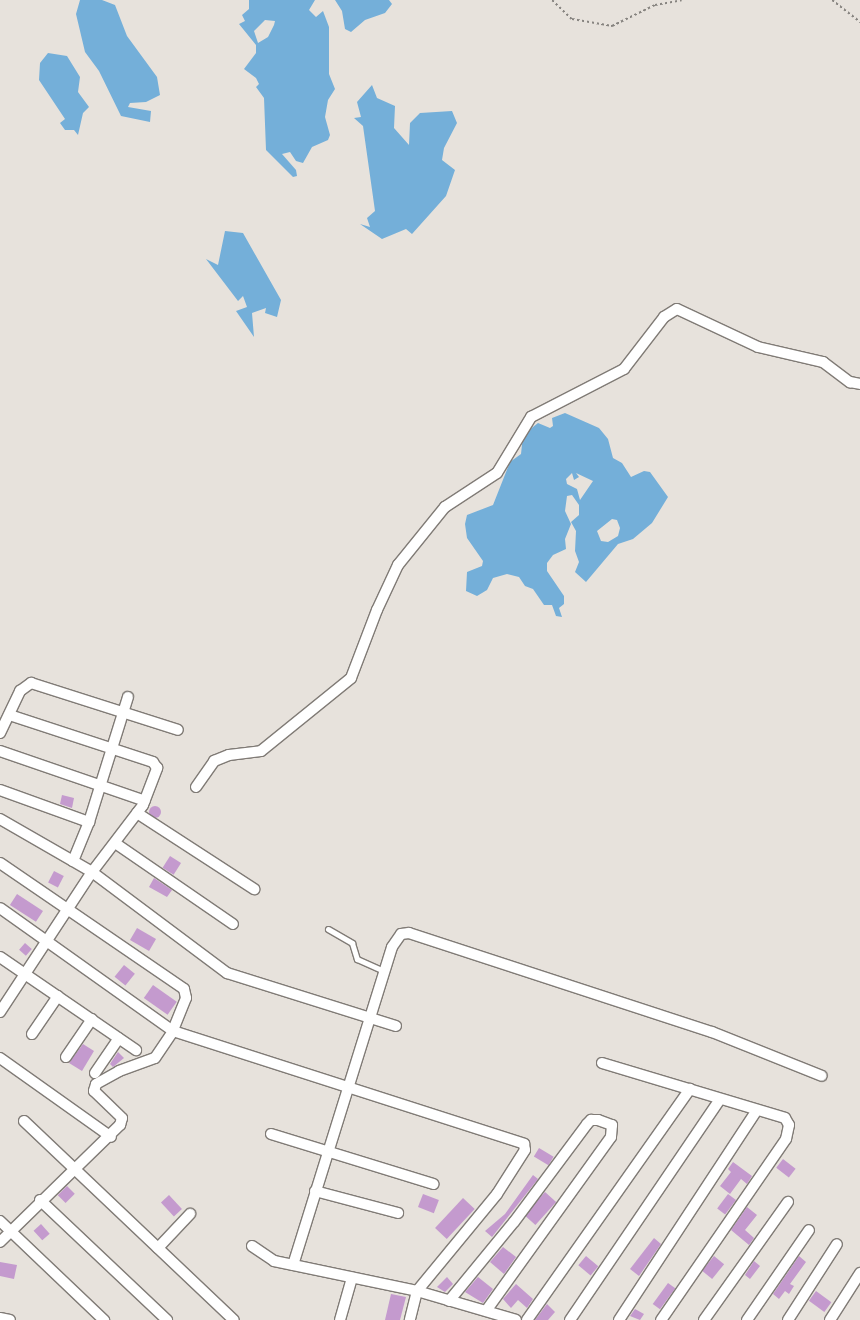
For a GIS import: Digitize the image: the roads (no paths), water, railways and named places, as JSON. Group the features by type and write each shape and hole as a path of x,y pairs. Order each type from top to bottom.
{"street":[{"path":"196,786 214,761 229,754 261,751 351,678 377,610 398,565 445,507 497,473 531,417 624,368 664,316 677,309 758,347 823,362 850,382 860,384"},
{"path":"0,733 20,691 31,683 178,730"},
{"path":"73,861 90,822 128,697"},
{"path":"0,1012 92,872 145,802 156,772 156,765 9,715"},
{"path":"0,751 145,802"},
{"path":"0,790 90,822"},
{"path":"137,813 254,889"},
{"path":"0,820 92,872 227,973 396,1026"},
{"path":"115,843 233,924"},
{"path":"0,863 184,989 186,998 173,1031 155,1058 119,1071 96,1084 94,1091 122,1118 111,1137 74,1167 0,1242"},
{"path":"0,908 173,1031 348,1089 520,1141 526,1147 489,1204 417,1292 410,1320"},
{"path":"293,1265 326,1152 396,938 409,933 712,1032 822,1076"},
{"path":"0,957 136,1050"},
{"path":"32,1034 58,996"},
{"path":"66,1057 92,1019"},
{"path":"95,1073 120,1038"},
{"path":"0,1058 111,1137"},
{"path":"602,1063 785,1118 789,1125 786,1139 661,1320"},
{"path":"527,1320 690,1089"},
{"path":"570,1320 720,1098"},
{"path":"619,1320 757,1110"},
{"path":"449,1301 514,1222 587,1124 591,1120 612,1125 612,1137 486,1311"},
{"path":"24,1121 234,1320"},
{"path":"271,1134 434,1184"},
{"path":"315,1191 398,1213"},
{"path":"40,1200 167,1320"},
{"path":"704,1320 788,1202"},
{"path":"158,1248 190,1214"},
{"path":"0,1221 104,1320"},
{"path":"747,1320 810,1230"},
{"path":"788,1320 838,1244"},
{"path":"252,1246 264,1258 417,1292 516,1320"},
{"path":"830,1320 860,1273"},
{"path":"340,1320 352,1278"},
{"path":"0,1318 10,1320"}],"lane":[{"path":"328,929 352,943 357,959 385,971"}],"water":[{"path":"80,0 102,0 115,5 127,36 157,77 160,95 146,102 130,103 128,107 151,111 150,122 121,116 99,71 85,52 76,14"},
{"path":"249,0 315,0 309,10 316,17 323,11 329,27 329,74 335,89 328,100 325,117 330,135 328,140 312,147 303,163 296,161 290,152 282,154 296,170 297,176 293,177 266,150 264,98 256,87 259,84 256,78 244,69 256,53 256,45 239,24 245,21 242,15 249,9","holes":["265,20 275,21 268,37 258,43 254,31"]},
{"path":"335,0 389,0 392,4 385,13 365,20 351,32 345,29 342,11"},
{"path":"48,53 67,56 80,77 78,92 89,107 83,113 78,135 74,130 65,130 60,123 65,119 39,80 40,63"},
{"path":"372,85 377,98 395,106 394,128 409,145 410,123 420,113 452,111 457,123 444,148 442,160 455,170 446,196 412,234 406,229 382,239 360,224 370,227 367,218 375,211 363,126 354,118 361,117 357,102"},
{"path":"225,231 243,233 281,300 277,317 265,313 266,308 252,313 254,337 236,311 247,307 243,296 238,301 206,259 218,265"},
{"path":"565,413 599,428 608,439 613,458 622,463 631,477 644,471 650,472 668,497 652,523 633,539 618,544 586,582 575,572 579,562 575,551 576,531 571,522 579,515 579,505 572,495 567,496 565,511 571,524 565,539 566,549 553,555 547,563 547,571 564,596 564,604 559,608 562,617 556,616 552,605 544,605 533,589 525,586 519,577 507,574 493,578 487,590 477,596 466,591 467,572 482,566 483,561 467,538 465,524 467,515 493,505 510,462 521,454 523,435 538,423 550,428 553,426 552,418","holes":["572,473 574,480 579,477 576,473 593,481 580,500 577,489 567,484 566,479","612,519 617,520 620,528 618,536 608,542 601,541 597,531"]}]}
